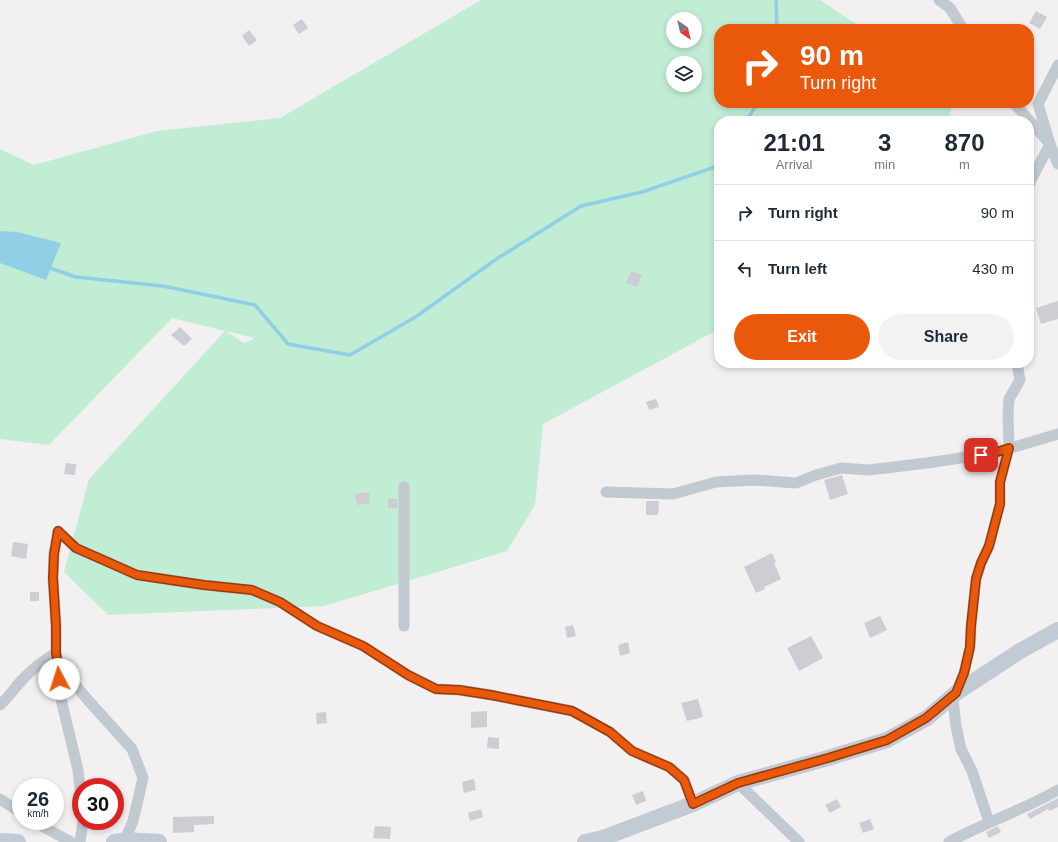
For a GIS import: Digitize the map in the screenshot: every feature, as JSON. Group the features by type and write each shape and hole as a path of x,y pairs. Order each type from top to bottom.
{"street":[{"path":"938,0 950,8 960,24"},
{"path":"1058,65 1038,104 1050,144 1058,164"},
{"path":"1018,108 1025,116"},
{"path":"1034,126 1050,144"},
{"path":"1034,174 1050,144"},
{"path":"989,822 972,771 961,749 956,726 953,700 964,673 970,647 976,579 981,563 989,546 1000,504 1000,482 1009,448 1009,400 1020,380 1018,368"},
{"path":"606,492 673,494 716,482 754,480 796,483 816,475 841,468 869,470 994,453 1058,434"},
{"path":"404,487 404,626"},
{"path":"79,778 60,695 53,578 54,554 58,531 76,548 137,575 204,585 252,590 280,602 317,626 363,646 408,675 436,689 459,690 491,695 572,711 610,732 632,751 669,767 684,780 693,804"},
{"path":"585,842 602,838 693,804 738,783 887,740 926,718 956,693 1020,651 1058,630"},
{"path":"0,705 23,679 40,663 57,658"},
{"path":"57,658 87,699 132,749 143,778 133,821 120,841"},
{"path":"738,783 798,842"},
{"path":"949,842 989,822 1011,814 1058,790"},
{"path":"0,799 12,807"},
{"path":"49,830 71,842"},
{"path":"80,842 82,830"},
{"path":"0,841 18,842"},
{"path":"120,841 159,842"}],"green space":[{"path":"481,0 820,0 856,24 714,24 714,108 951,108 949,116 714,116 714,332 543,424 535,505 507,551 324,606 108,615 64,572 89,479 225,331 172,318 49,445 0,439 0,149 34,165 157,131 280,118","holes":["226,331 254,338 244,343"]}],"water":[{"path":"0,231 17,232 61,243 46,280 0,263"}],"building":[{"path":"1036,11 1047,17 1040,29 1034,26 1034,24 1029,23"},
{"path":"302,19 308,28 299,34 293,25"},
{"path":"249,30 257,40 249,46 242,36"},
{"path":"631,271 642,275 637,287 626,283"},
{"path":"1058,301 1058,319 1041,324 1036,308"},
{"path":"180,327 192,339 184,346 171,335"},
{"path":"656,399 659,407 649,410 646,402"},
{"path":"66,463 76,464 75,475 64,474"},
{"path":"842,475 848,494 830,500 824,480"},
{"path":"369,492 370,503 357,505 355,494"},
{"path":"388,499 397,499 397,508 388,508"},
{"path":"646,501 659,501 658,515 646,515"},
{"path":"13,542 28,544 26,559 11,556"},
{"path":"772,553 776,562 774,563 781,579 764,587 765,589 756,593 744,567"},
{"path":"30,592 39,592 39,601 30,601"},
{"path":"880,616 887,630 870,638 864,623"},
{"path":"573,625 576,636 567,638 565,627"},
{"path":"811,636 823,658 799,671 787,648"},
{"path":"628,642 630,653 620,656 618,645"},
{"path":"698,699 703,717 687,721 681,703"},
{"path":"487,711 487,727 471,728 471,712"},
{"path":"326,712 327,723 317,724 316,713"},
{"path":"488,737 499,738 499,749 487,748"},
{"path":"474,779 476,790 464,793 462,782"},
{"path":"643,791 646,801 636,805 632,795"},
{"path":"1058,798 1058,807 1049,811 1048,809 1030,819 1027,814"},
{"path":"837,799 841,807 830,813 825,805"},
{"path":"481,809 483,817 470,821 468,813"},
{"path":"214,816 214,824 194,825 194,832 173,833 173,817"},
{"path":"870,819 874,829 863,833 859,823"},
{"path":"375,826 391,827 390,839 373,838"},
{"path":"998,826 1001,832 989,838 986,832"}],"waterway":[{"path":"776,0 777,24"},
{"path":"749,116 755,108"},
{"path":"47,267 76,277 163,286 255,305 288,344 350,355 417,316 495,260 581,206 642,192 714,167"}],"route":[{"path":"59,679 56,653 55,594 53,578 54,554 58,531 76,548 137,575 204,585 252,590 280,602 317,626 363,646 408,675 436,689 459,690 491,695 572,711 610,732 632,751 669,767 684,780 693,804 738,783 887,740 926,718 956,693 964,673 970,647 976,579 981,563 989,546 1000,504 1000,482 1009,448 994,453 981,455"}]}
